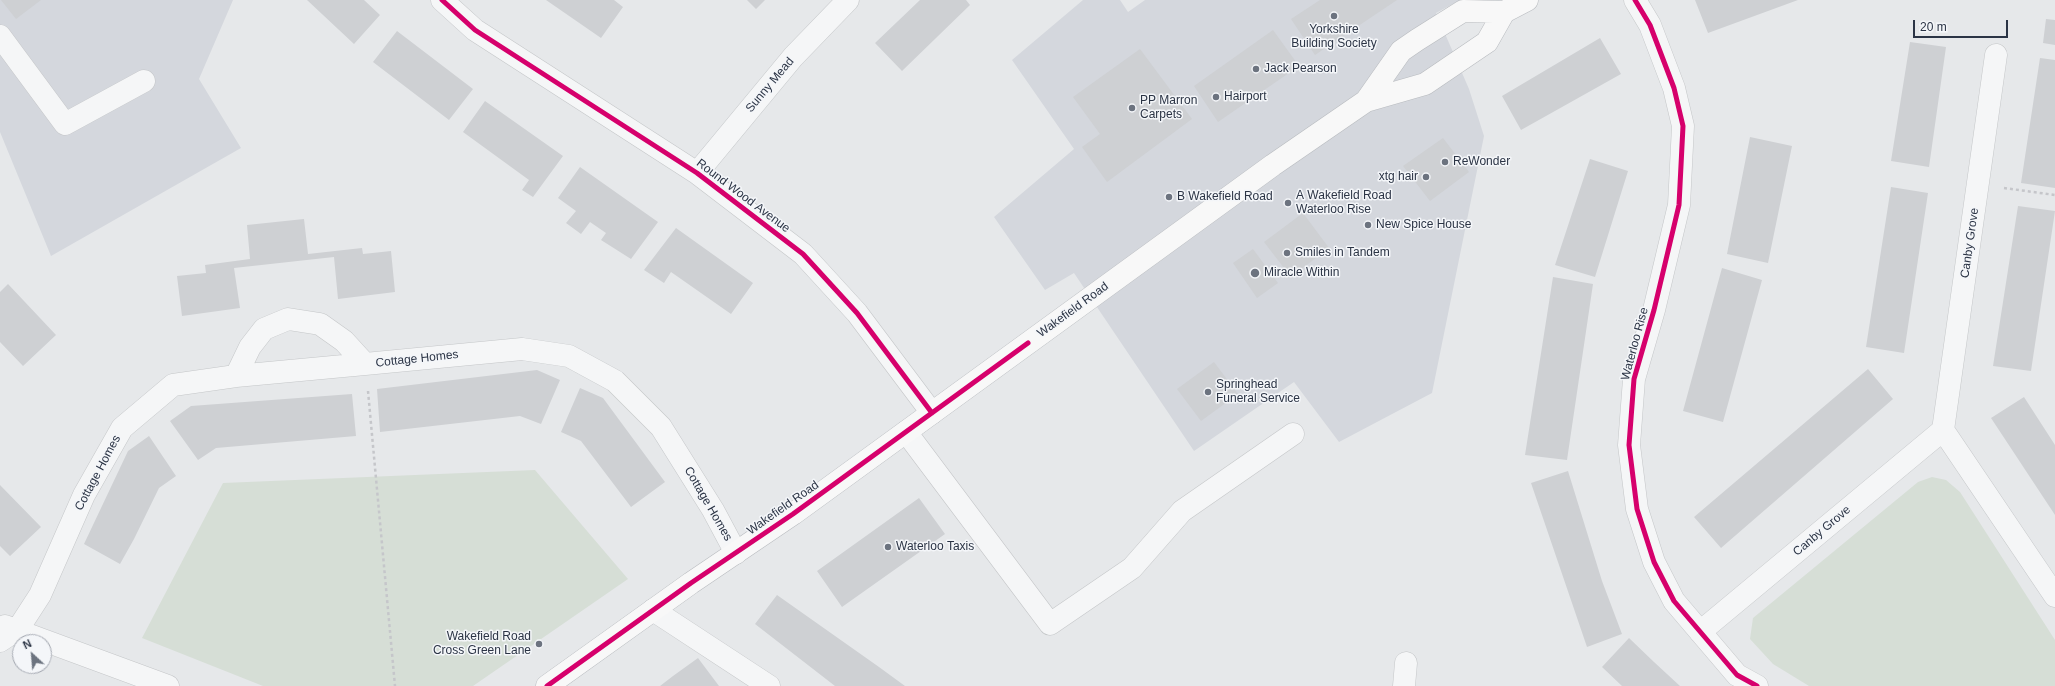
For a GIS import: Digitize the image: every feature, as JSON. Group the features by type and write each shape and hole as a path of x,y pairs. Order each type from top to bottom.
{"highway":[{"name":"Wakefield Road","path":"547,686 906,432 1273,165 1366,101 1425,84 1487,42 1504,12 1527,0"},
{"name":"Wakefield Road","path":"1366,101 1401,51 1463,11 1473,6 1504,12"}],"street":[{"name":"Round Wood Avenue","path":"442,0 475,30 697,173 803,254 857,313 932,413"},
{"name":"Sunny Mead","path":"697,173 793,57 848,0"},
{"name":"Waterloo Rise","path":"1635,0 1650,24 1674,88 1683,126 1679,205 1654,310 1634,379 1629,445 1638,509 1654,562 1674,601 1737,675 1757,686"},
{"path":"1473,6 1493,31"},
{"path":"0,36 65,124 144,81"},
{"name":"Canby Grove","path":"1700,632 1944,430 1996,55"},
{"name":"Cottage Homes","path":"6,632 40,595 84,495 122,428 173,385 236,376 250,347 264,329 288,319 320,324 344,341 366,364 522,349 569,356 615,382 661,427 713,510 736,553"},
{"path":"236,376 366,364"},
{"path":"1944,430 2055,596"},
{"path":"906,432 1050,624 1132,568 1182,511 1293,434"},
{"path":"653,610 769,686"},
{"path":"6,632 168,686"},
{"path":"1404,686 1406,663"}],"path":[{"path":"1978,184 2055,195"},
{"path":"366,364 395,686"}],"shaded area":[{"path":"0,0 233,0 199,79 241,148 51,256 0,132"},
{"path":"1083,0 1120,0 1128,12 1145,0 1460,0 1436,13 1469,89 1484,136 1432,393 1339,442 1294,382 1194,451 1074,273 1045,290 994,217 1074,149 1012,60"},
{"path":"535,470 628,579 473,686 263,686 142,638 223,483"},
{"path":"1932,477 1946,480 1960,492 2055,640 2055,686 1809,686 1773,664 1750,639 1753,618 1918,482"}],"building":[{"path":"1,0 41,0 16,19"},
{"path":"307,0 364,0 380,15 354,44"},
{"path":"546,0 614,0 623,7 601,38"},
{"path":"747,0 765,0 756,9"},
{"path":"920,0 966,0 970,5 902,71 875,43"},
{"path":"1320,0 1397,0 1315,55 1291,19"},
{"path":"1695,0 1798,0 1708,33"},
{"path":"2046,19 2055,20 2055,45 2043,43"},
{"path":"1273,30 1299,66 1218,122 1194,86"},
{"path":"397,31 473,89 449,120 373,62"},
{"path":"1600,38 1621,74 1521,130 1502,96"},
{"path":"1910,42 1946,47 1929,167 1891,161"},
{"name":"PP Marron Carpets","path":"1140,49 1192,119 1107,182 1082,147 1100,134 1073,97"},
{"path":"2040,58 2055,60 2055,188 2021,183"},
{"path":"485,101 563,156 533,197 522,190 529,180 463,132"},
{"path":"1750,137 1792,146 1768,263 1727,254"},
{"path":"1443,138 1469,172 1430,201 1403,166"},
{"path":"1590,159 1628,171 1595,277 1555,265"},
{"path":"580,167 658,222 631,259 601,240 606,233 590,222 581,234 566,223 576,211 558,198"},
{"path":"1891,187 1928,193 1904,353 1866,347"},
{"path":"2018,206 2055,211 2031,371 1993,366"},
{"path":"1303,213 1329,248 1291,277 1264,242"},
{"path":"304,219 308,254 362,248 363,254 391,251 395,292 338,299 334,257 234,268 240,308 182,316 177,276 206,273 205,265 250,259 247,225"},
{"path":"676,228 753,283 731,314 671,272 664,283 644,270"},
{"name":"Miracle Within","path":"1253,249 1278,283 1257,298 1233,263"},
{"path":"1722,268 1762,280 1723,422 1683,411"},
{"path":"1553,277 1593,284 1567,460 1525,455"},
{"path":"8,284 56,335 23,366 0,342 0,292"},
{"name":"Springhead Funeral Service","path":"1214,362 1238,394 1201,421 1177,389"},
{"path":"1868,369 1893,399 1721,548 1694,517"},
{"path":"537,370 560,380 541,424 520,416 380,432 377,389"},
{"path":"580,388 603,398 665,482 631,507 581,441 561,432"},
{"path":"352,394 356,436 216,448 198,460 170,421 191,406"},
{"path":"2024,397 2055,445 2055,515 1991,418"},
{"path":"149,436 176,476 159,488 120,564 84,544 128,451"},
{"path":"1568,471 1602,581 1622,634 1587,647 1531,483"},
{"path":"0,485 41,527 10,556 0,546"},
{"path":"919,498 945,534 842,607 817,571"},
{"path":"777,595 905,686 835,686 755,624"},
{"path":"1629,638 1680,686 1622,686 1602,667"},
{"path":"698,658 719,686 660,686 673,676"}],"cycle path":[{"path":"442,0 475,30 697,173 803,254 857,313 932,413"},
{"path":"1635,0 1650,25 1674,88 1683,126 1679,205 1654,310 1634,379 1629,445 1637,509 1654,562 1674,601 1737,675 1757,686"},
{"path":"547,686 691,583 793,514 1028,343"}],"place":[{"name":"Yorkshire Building Society","path":"1334,16"},
{"name":"Jack Pearson","path":"1256,69"},
{"name":"Hairport","path":"1216,97"},
{"name":"PP Marron Carpets","path":"1132,108"},
{"name":"ReWonder","path":"1445,162"},
{"name":"xtg hair","path":"1426,177"},
{"name":"B Wakefield Road","path":"1169,197"},
{"name":"A Wakefield Road Waterloo Rise","path":"1288,203"},
{"name":"New Spice House","path":"1368,225"},
{"name":"Smiles in Tandem","path":"1287,253"},
{"name":"Miracle Within","path":"1255,273"},
{"name":"Springhead Funeral Service","path":"1208,392"},
{"name":"Waterloo Taxis","path":"888,547"},
{"name":"Wakefield Road Cross Green Lane","path":"539,644"}]}
